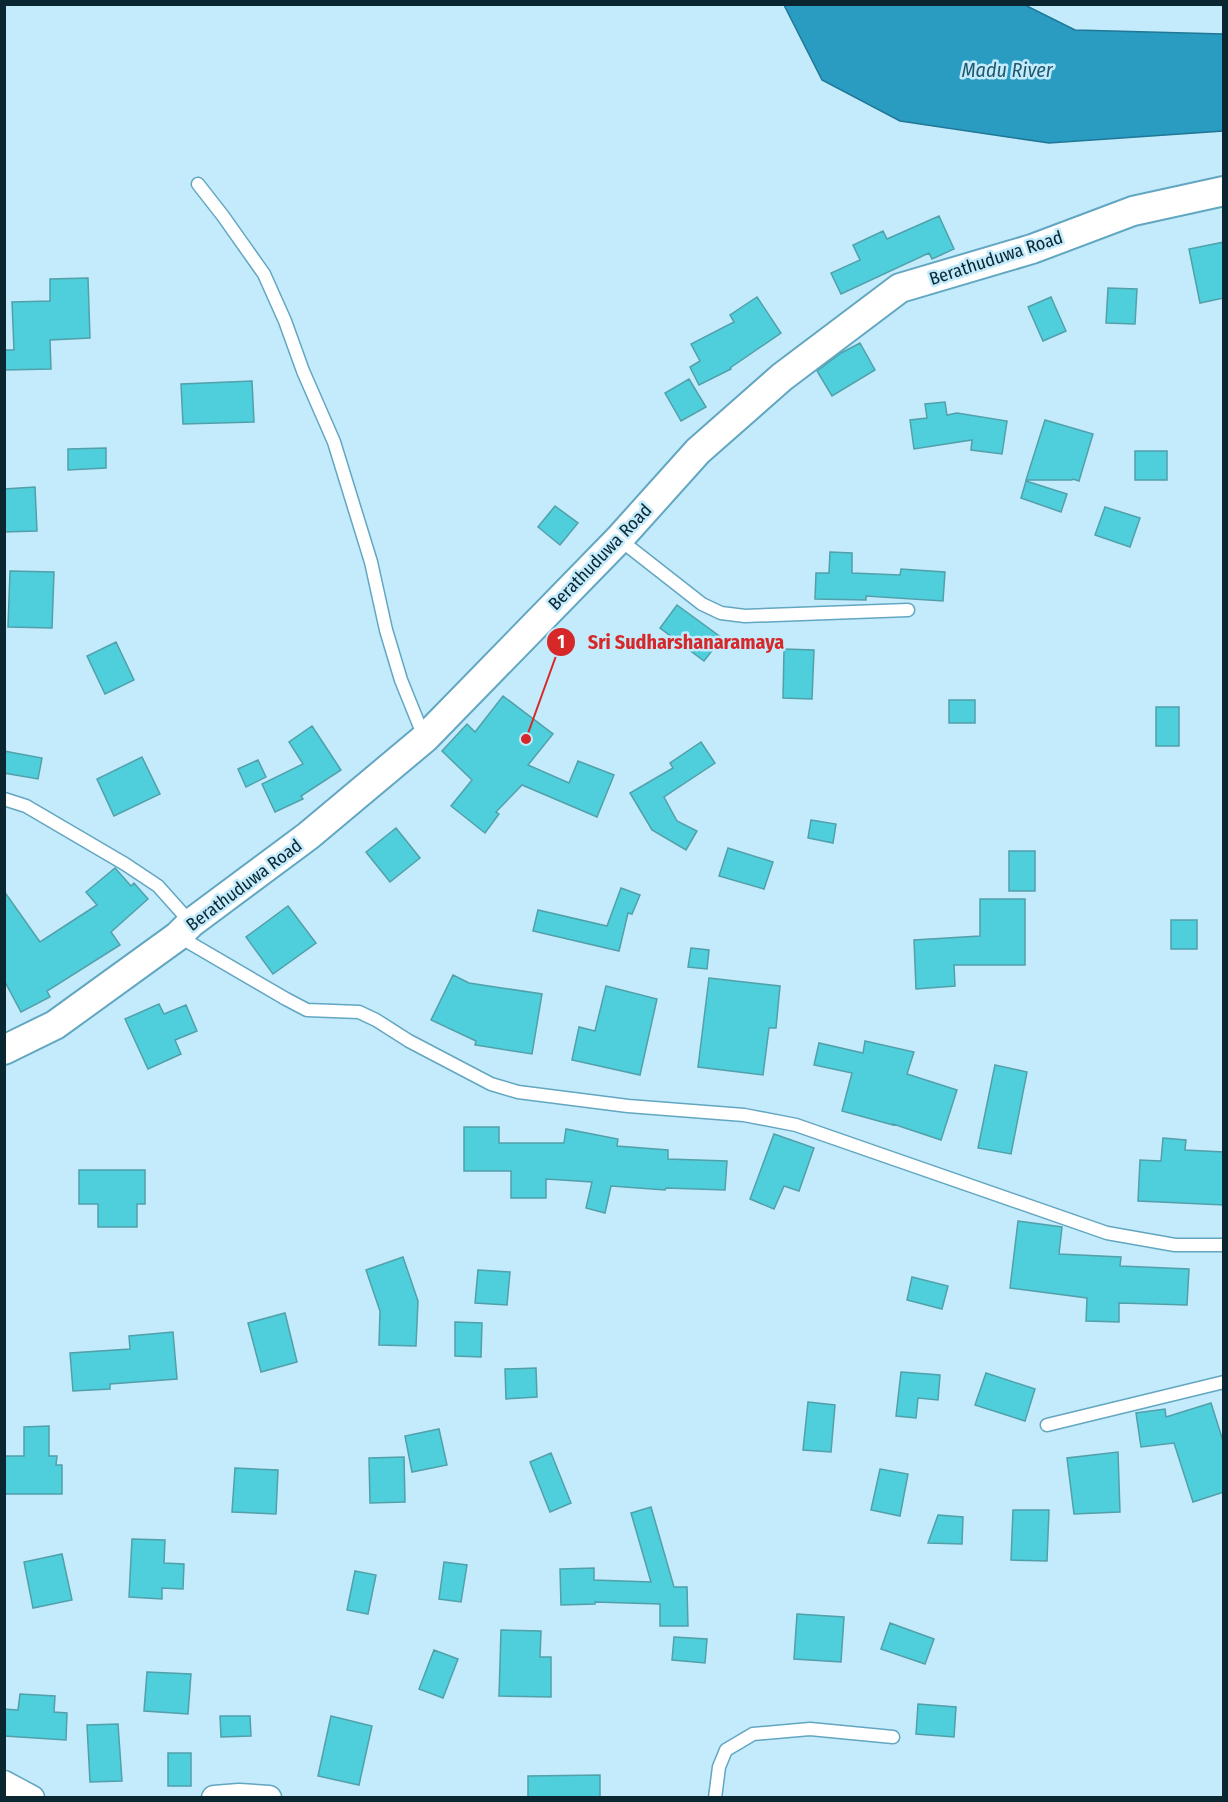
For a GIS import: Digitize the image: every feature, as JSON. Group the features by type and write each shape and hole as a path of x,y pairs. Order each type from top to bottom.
{"street":[{"name":"Berathuduwa Road","path":"4,1050 55,1025 185,930 308,836 425,738 619,539 707,444 782,377 900,288 1032,249 1133,211 1224,191"},
{"path":"4,1783 32,1797"},
{"path":"214,1797 269,1797"}],"lane":[{"path":"198,184 264,274 285,321 303,371 334,441 371,562 386,630 401,680 425,738"},
{"path":"619,539 702,604 721,614 745,616 908,610"},
{"path":"4,799 26,806 158,886 185,930 286,999 308,1010 359,1012 491,1084 529,1093 628,1106 744,1115 796,1125 1107,1233 1175,1245 1224,1245"},
{"path":"1047,1425 1224,1382"},
{"path":"715,1797 719,1767 726,1750 753,1734 810,1729 893,1737"}],"water":[{"name":"Madu River","path":"784,5 1025,5 1075,30 1223,34 1223,131 1049,143 900,121 822,80"}],"building":[{"path":"939,216 954,249 932,259 929,253 841,294 831,273 860,260 853,245 883,231 887,239"},
{"path":"1224,242 1224,298 1200,303 1189,249"},
{"path":"88,278 90,338 50,340 51,369 4,370 4,350 14,350 12,302 50,301 50,279"},
{"path":"1108,288 1137,289 1135,324 1106,323"},
{"path":"757,297 781,333 731,369 699,385 690,367 700,361 691,344 734,322 730,315"},
{"path":"1051,297 1066,331 1043,341 1028,307"},
{"path":"860,343 875,370 832,396 817,371 841,353"},
{"path":"689,379 706,407 681,421 665,393"},
{"path":"252,381 254,422 183,424 181,384"},
{"path":"945,402 947,415 957,413 1007,421 1002,454 971,450 972,440 914,449 910,420 927,418 925,404"},
{"path":"1045,420 1093,434 1079,481 1073,479 1026,480"},
{"path":"106,448 106,468 68,470 68,449"},
{"path":"1135,451 1167,451 1167,480 1135,480"},
{"path":"1026,481 1067,494 1061,512 1021,498"},
{"path":"35,487 37,531 4,532 4,489"},
{"path":"555,506 578,523 560,545 538,527"},
{"path":"1105,507 1140,518 1130,547 1095,535"},
{"path":"830,552 852,553 852,573 900,575 901,569 945,572 943,601 866,596 866,600 815,599 816,573 829,573"},
{"path":"10,571 54,572 52,628 8,627"},
{"path":"677,605 722,638 704,661 660,628"},
{"path":"116,642 134,680 105,694 87,656"},
{"path":"784,649 814,650 812,699 783,698"},
{"path":"503,696 553,734 528,765 569,783 578,761 614,775 597,817 522,785 496,812 499,814 485,833 451,806 472,780 442,751 467,724 475,732"},
{"path":"949,700 975,700 975,723 949,723"},
{"path":"1156,707 1179,707 1179,746 1156,746"},
{"path":"312,726 341,770 301,796 303,799 275,812 262,784 303,764 289,742"},
{"path":"701,742 715,763 664,797 677,821 697,831 686,850 652,830 630,793 673,768 670,763"},
{"path":"4,751 42,758 38,779 4,773"},
{"path":"142,757 160,794 114,816 97,779"},
{"path":"258,760 266,777 246,787 238,769"},
{"path":"811,820 836,824 833,843 808,838"},
{"path":"396,828 420,858 390,882 366,852"},
{"path":"728,848 773,862 764,889 719,876"},
{"path":"1009,851 1035,851 1035,891 1009,891"},
{"path":"115,868 131,886 134,883 148,899 111,932 120,945 47,991 50,997 21,1012 4,980 4,891 40,942 97,905 86,892"},
{"path":"621,888 640,895 632,914 628,913 619,951 533,931 538,910 607,926"},
{"path":"980,899 1025,899 1025,965 954,965 955,986 916,989 914,940 980,936"},
{"path":"288,906 316,943 273,974 246,937"},
{"path":"1171,920 1197,920 1197,949 1171,949"},
{"path":"691,948 709,950 707,969 688,967"},
{"path":"453,975 469,983 542,994 532,1054 475,1045 476,1041 431,1020"},
{"path":"709,978 780,986 776,1028 769,1028 763,1075 698,1067"},
{"path":"606,986 657,999 640,1075 572,1060 579,1027 595,1031"},
{"path":"159,1004 164,1014 186,1005 197,1031 175,1040 181,1054 148,1069 125,1019"},
{"path":"865,1041 914,1052 907,1074 957,1090 941,1140 893,1124 842,1111 852,1073 814,1065 819,1043 863,1053"},
{"path":"995,1065 1027,1072 1011,1154 978,1148"},
{"path":"464,1127 499,1127 499,1143 564,1143 566,1129 618,1139 617,1146 668,1150 668,1159 727,1161 725,1190 666,1188 665,1190 611,1186 605,1213 586,1208 592,1182 546,1179 546,1198 511,1198 511,1171 464,1171"},
{"path":"774,1134 814,1148 799,1191 784,1186 774,1209 750,1199"},
{"path":"1163,1138 1186,1140 1185,1150 1224,1152 1224,1205 1138,1201 1140,1160 1161,1161"},
{"path":"79,1170 145,1170 145,1204 137,1204 137,1227 98,1227 98,1204 79,1204"},
{"path":"1018,1221 1062,1227 1059,1254 1121,1257 1120,1266 1189,1269 1187,1305 1119,1303 1119,1322 1086,1321 1087,1298 1010,1288"},
{"path":"403,1257 418,1301 416,1346 379,1345 380,1311 366,1270"},
{"path":"478,1270 510,1272 507,1305 475,1303"},
{"path":"912,1277 948,1286 942,1309 907,1300"},
{"path":"285,1313 297,1362 261,1372 248,1323"},
{"path":"455,1322 482,1323 481,1357 455,1356"},
{"path":"173,1332 177,1379 110,1384 110,1389 73,1391 70,1353 130,1349 129,1336"},
{"path":"536,1368 537,1397 506,1399 505,1369"},
{"path":"901,1372 940,1375 938,1400 918,1398 916,1418 896,1416"},
{"path":"986,1373 1035,1389 1025,1421 975,1405"},
{"path":"808,1402 835,1405 831,1452 803,1450"},
{"path":"1211,1403 1224,1444 1224,1492 1193,1502 1174,1443 1141,1447 1136,1413 1165,1409 1166,1417"},
{"path":"49,1426 49,1456 57,1456 56,1465 62,1465 62,1494 4,1494 5,1456 24,1456 24,1427"},
{"path":"439,1429 447,1465 412,1472 405,1436"},
{"path":"1118,1452 1120,1512 1074,1514 1067,1458"},
{"path":"551,1453 571,1503 550,1512 530,1462"},
{"path":"404,1457 405,1502 370,1503 369,1458"},
{"path":"235,1468 278,1470 276,1514 232,1512"},
{"path":"880,1469 908,1474 900,1516 871,1510"},
{"path":"651,1507 674,1587 687,1587 688,1626 660,1626 660,1604 595,1602 595,1604 561,1605 560,1569 594,1568 594,1580 651,1582 631,1513"},
{"path":"1013,1510 1049,1510 1047,1561 1011,1560"},
{"path":"938,1515 963,1517 962,1544 928,1543"},
{"path":"132,1539 165,1540 164,1563 184,1564 183,1589 162,1588 162,1599 129,1597"},
{"path":"62,1554 72,1600 33,1608 24,1562"},
{"path":"444,1562 467,1565 461,1602 439,1599"},
{"path":"355,1571 376,1575 368,1614 347,1610"},
{"path":"797,1614 844,1617 841,1662 794,1659"},
{"path":"890,1623 934,1639 925,1664 881,1649"},
{"path":"501,1630 541,1631 540,1657 551,1657 551,1697 499,1696"},
{"path":"674,1637 707,1639 705,1663 672,1660"},
{"path":"434,1650 458,1659 443,1698 419,1689"},
{"path":"147,1672 191,1674 188,1714 144,1711"},
{"path":"20,1694 55,1696 54,1712 67,1713 66,1740 4,1736 4,1709 18,1710"},
{"path":"918,1704 956,1707 954,1737 916,1734"},
{"path":"220,1716 250,1716 251,1736 221,1737"},
{"path":"331,1716 372,1726 359,1785 318,1776"},
{"path":"118,1724 122,1781 90,1782 87,1725"},
{"path":"168,1753 191,1753 191,1786 168,1786"},
{"path":"600,1775 600,1797 528,1797 528,1776"}],"place":[{"name":"Sri Sudharshanaramaya","path":"526,739"}]}
